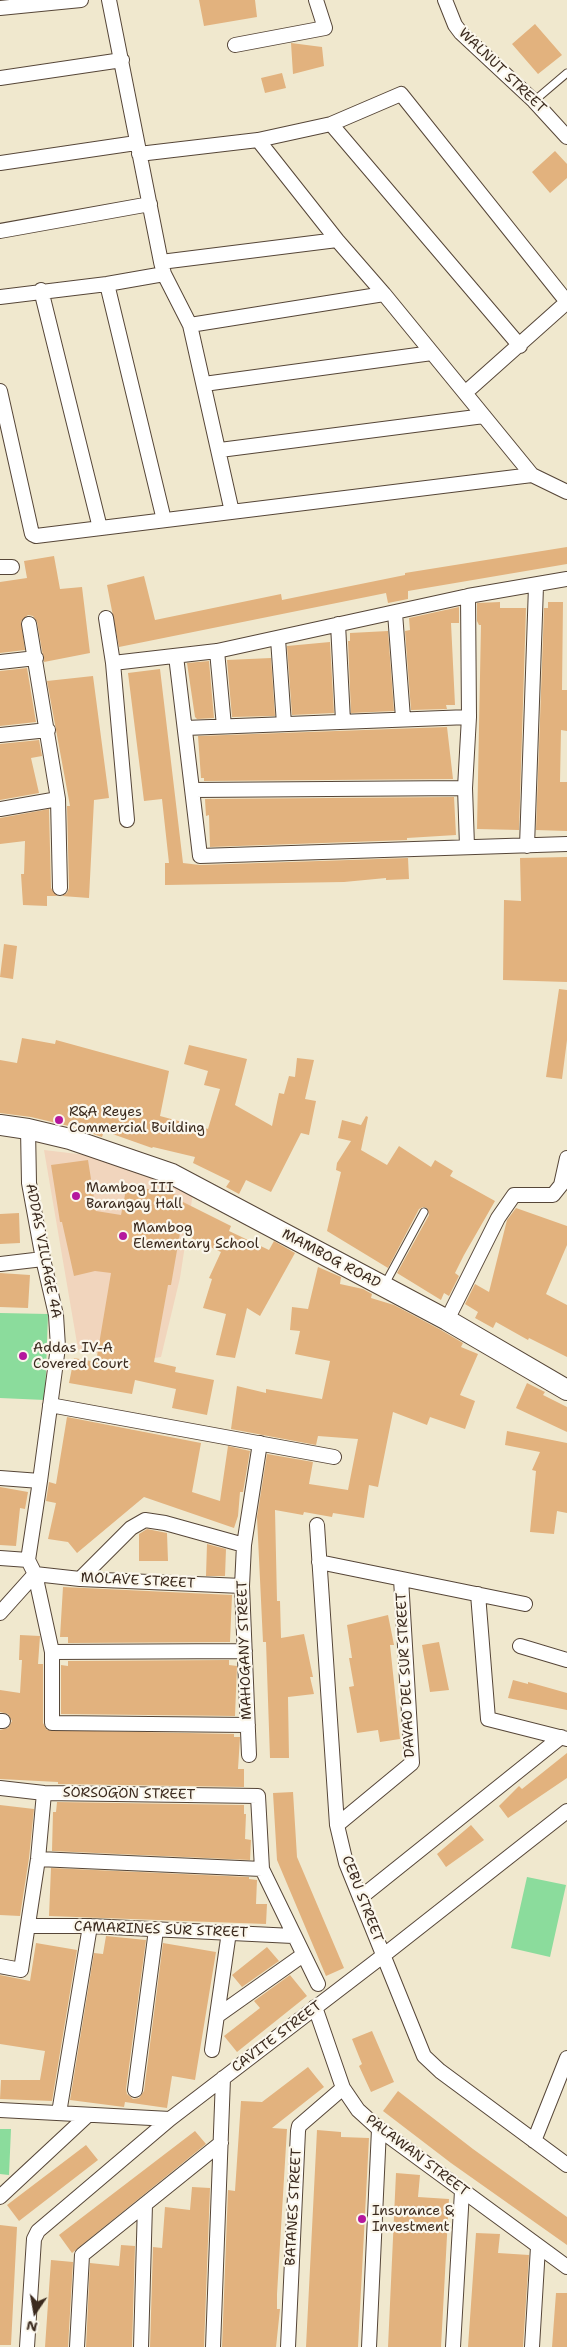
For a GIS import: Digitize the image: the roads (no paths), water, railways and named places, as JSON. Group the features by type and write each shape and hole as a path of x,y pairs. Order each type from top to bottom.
{"main road":[{"name":"MAMBOG ROAD","path":"0,1125 28,1129 70,1140 172,1174 447,1320 567,1390"}],"street":[{"path":"0,8 80,0"},
{"path":"109,0 163,268 190,326 220,450 232,512"},
{"path":"236,44 325,28 316,0"},
{"name":"WALNUT STREET","path":"445,0 454,25 461,33 534,101 567,137"},
{"path":"0,78 122,60"},
{"path":"0,163 138,148 258,140 331,124 401,94 567,302 520,346 465,393"},
{"path":"331,124 520,346"},
{"path":"258,140 336,240 384,294 532,475 567,492"},
{"path":"0,231 150,204"},
{"path":"0,297 42,290 107,284 163,268 336,240"},
{"path":"107,284 164,520"},
{"path":"42,290 100,528"},
{"path":"190,326 384,294"},
{"path":"204,384 432,353"},
{"path":"0,391 33,536 532,475"},
{"path":"220,450 484,416"},
{"path":"113,663 217,651 468,596 536,586 567,579"},
{"path":"527,846 536,586"},
{"path":"467,846 465,788 469,717 468,596"},
{"path":"395,613 403,718"},
{"path":"106,618 113,663 127,820"},
{"path":"29,624 48,730 58,800 60,888"},
{"path":"338,624 343,721"},
{"path":"278,639 284,724"},
{"path":"217,651 224,726"},
{"path":"176,656 200,856 567,844"},
{"path":"0,662 36,658"},
{"path":"185,728 403,718 469,717"},
{"path":"0,736 48,730"},
{"path":"193,790 465,788"},
{"path":"0,809 58,800"},
{"name":"ADDAS VILLAGE 4A","path":"28,1129 29,1182 43,1260 56,1315 58,1347 28,1560"},
{"path":"447,1320 498,1218 514,1195 553,1196 561,1185 567,1158"},
{"path":"0,1264 43,1260"},
{"path":"50,1405 334,1457"},
{"name":"MAHOGANY STREET","path":"250,1755 242,1586 244,1545 260,1444"},
{"path":"0,1478 40,1481"},
{"path":"80,1578 131,1528 145,1520 165,1522 244,1545"},
{"name":"CEBU STREET","path":"317,1525 337,1825 346,1863 424,2056 440,2071 567,2165"},
{"path":"0,1558 28,1560 35,1574 52,1652 52,1723 248,1725"},
{"path":"319,1562 526,1604"},
{"path":"0,1613 35,1574"},
{"name":"MOLAVE STREET","path":"35,1574 242,1586"},
{"name":"DAVAO DEL SUR STREET","path":"337,1825 412,1763 401,1579"},
{"path":"478,1594 488,1719 564,1738"},
{"path":"520,1646 567,1660"},
{"path":"52,1652 245,1651"},
{"path":"360,1898 564,1738"},
{"name":"SORSOGON STREET","path":"0,1788 44,1792 258,1796 262,1869"},
{"path":"0,1966 21,1970 38,1859 44,1792"},
{"name":"CAVITE STREET","path":"27,2347 35,2235 170,2118 384,1955 567,1811"},
{"path":"38,1859 262,1869 318,1984"},
{"name":"CAMARINES SUR STREET","path":"29,1926 90,1926 293,1936"},
{"path":"59,2113 90,1926"},
{"path":"135,2090 156,1930"},
{"path":"212,2050 230,1932"},
{"path":"217,2016 303,1955"},
{"name":"PALAWAN STREET","path":"315,2007 343,2088 358,2110 379,2129 567,2267"},
{"path":"534,2141 567,2058"},
{"path":"214,2347 223,2078"},
{"name":"BATANES STREET","path":"288,2347 299,2126 343,2088"},
{"path":"0,2110 170,2118"},
{"path":"0,2198 88,2114"},
{"path":"369,2347 379,2129"},
{"path":"77,2347 82,2256 221,2143"},
{"path":"453,2347 462,2191"},
{"path":"141,2347 146,2204"},
{"path":"532,2347 538,2247"}],"lane":[{"path":"534,101 567,73"},
{"path":"384,1287 424,1212"}],"place":[{"name":"R&A Reyes Commercial Building","path":"59,1120"},
{"name":"Mambog III Barangay Hall","path":"76,1196"},
{"name":"Mambog Elementary School","path":"123,1236"},
{"name":"Addas IV-A Covered Court","path":"23,1356"},
{"name":"Insurance & Investment","path":"362,2219"}]}
